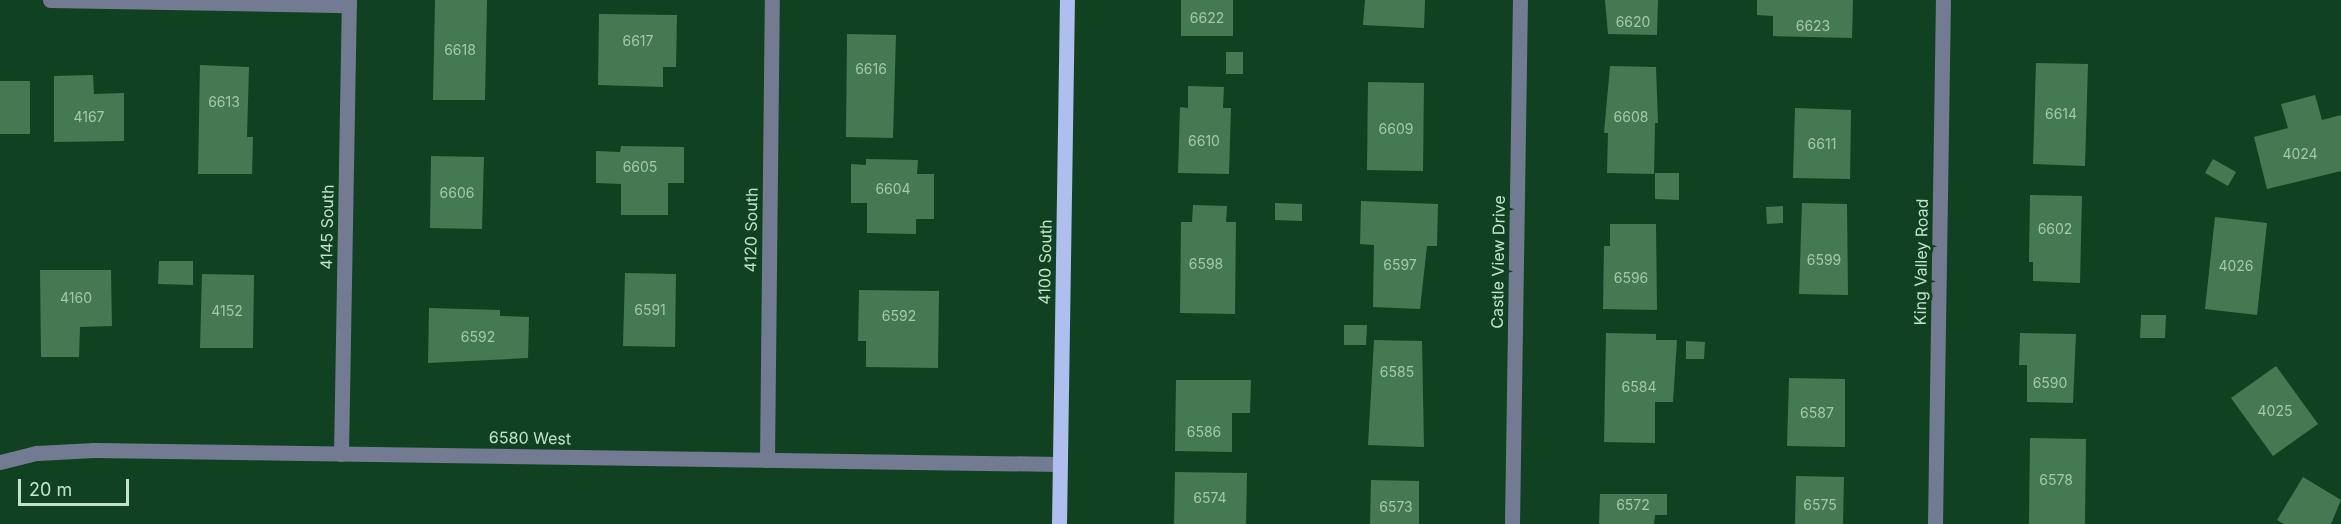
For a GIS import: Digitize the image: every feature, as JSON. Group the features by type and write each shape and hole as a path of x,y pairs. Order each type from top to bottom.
{"main road":[{"name":"4100 South","path":"1059,524 1067,0"}],"street":[{"path":"50,0 349,2"},
{"name":"4120 South","path":"766,460 772,0"},
{"name":"Castle View Drive","path":"1512,524 1520,0"},
{"name":"King Valley Road","path":"1935,524 1943,0"},
{"name":"4145 South","path":"341,454 349,2"},
{"name":"6580 West","path":"0,462 37,453 93,450 1060,464"}],"building":[{"path":"435,0 487,0 485,100 433,100"},
{"path":"1181,0 1233,0 1233,36 1181,36"},
{"path":"1365,0 1425,0 1424,28 1363,25"},
{"path":"1605,0 1658,0 1657,35 1608,34"},
{"path":"1757,0 1853,0 1852,38 1773,36 1773,16 1757,15"},
{"path":"599,14 677,15 676,67 663,67 663,87 598,85"},
{"path":"847,34 896,35 893,138 846,137"},
{"path":"1226,52 1243,52 1243,74 1226,74"},
{"path":"2036,63 2088,64 2085,166 2033,164"},
{"path":"200,65 249,67 247,137 253,137 252,174 198,174"},
{"path":"1610,66 1656,67 1658,123 1655,123 1654,174 1607,173 1608,133 1604,133"},
{"path":"93,75 94,94 124,93 124,141 54,142 54,76"},
{"path":"0,81 30,81 30,134 0,134"},
{"path":"1368,82 1424,83 1423,171 1367,170"},
{"path":"1188,86 1224,87 1223,108 1231,108 1229,174 1178,173 1180,107 1188,108"},
{"path":"2315,95 2322,120 2341,115 2341,171 2267,189 2254,137 2288,128 2281,104"},
{"path":"1795,108 1851,110 1850,179 1793,178"},
{"path":"621,146 684,147 684,183 668,183 668,215 621,215 621,184 596,183 596,151 620,152"},
{"path":"431,156 484,157 482,229 430,228"},
{"path":"866,159 918,160 917,174 934,174 934,219 916,219 916,234 867,233 867,203 851,203 851,164 866,165"},
{"path":"2213,159 2236,172 2228,186 2205,173"},
{"path":"1655,173 1679,173 1679,200 1655,199"},
{"path":"2030,195 2082,196 2080,283 2033,281 2033,262 2029,262"},
{"path":"1361,201 1438,204 1437,246 1427,246 1420,309 1373,307 1374,245 1360,244"},
{"path":"1275,203 1302,204 1302,221 1275,220"},
{"path":"1802,203 1847,204 1848,295 1799,294"},
{"path":"1193,205 1227,206 1226,222 1236,222 1235,314 1180,313 1181,222 1192,222"},
{"path":"1783,206 1783,223 1767,224 1766,207"},
{"path":"2215,217 2267,223 2257,315 2205,309"},
{"path":"1610,224 1656,224 1657,310 1603,309 1604,246 1610,246"},
{"path":"159,261 193,261 193,285 158,284"},
{"path":"40,270 111,270 112,326 80,327 79,357 41,357"},
{"path":"625,273 676,274 675,347 623,346"},
{"path":"202,274 254,275 253,348 200,348"},
{"path":"859,290 939,291 938,368 866,367 866,341 858,341"},
{"path":"429,308 500,310 500,316 529,317 528,358 428,363"},
{"path":"2141,315 2166,315 2165,338 2140,338"},
{"path":"1344,325 1367,325 1366,345 1344,345"},
{"path":"1606,333 1656,334 1656,340 1677,340 1673,402 1655,402 1655,443 1604,442"},
{"path":"2020,333 2076,334 2073,403 2027,402 2027,365 2019,365"},
{"path":"1374,340 1422,341 1424,447 1368,445"},
{"path":"1686,341 1705,342 1704,359 1686,359"},
{"path":"2276,366 2318,424 2273,456 2231,398"},
{"path":"1789,378 1845,379 1845,447 1787,446"},
{"path":"1176,380 1251,380 1250,413 1232,413 1232,452 1175,451"},
{"path":"2030,438 2086,439 2085,524 2029,524"},
{"path":"1175,472 1247,473 1246,524 1174,524"},
{"path":"1796,476 1844,477 1843,524 1795,524"},
{"path":"2303,477 2341,500 2331,524 2284,524 2277,520"},
{"path":"1371,480 1419,481 1419,524 1370,524"},
{"path":"1600,494 1667,494 1667,515 1655,515 1654,524 1599,524"}]}
